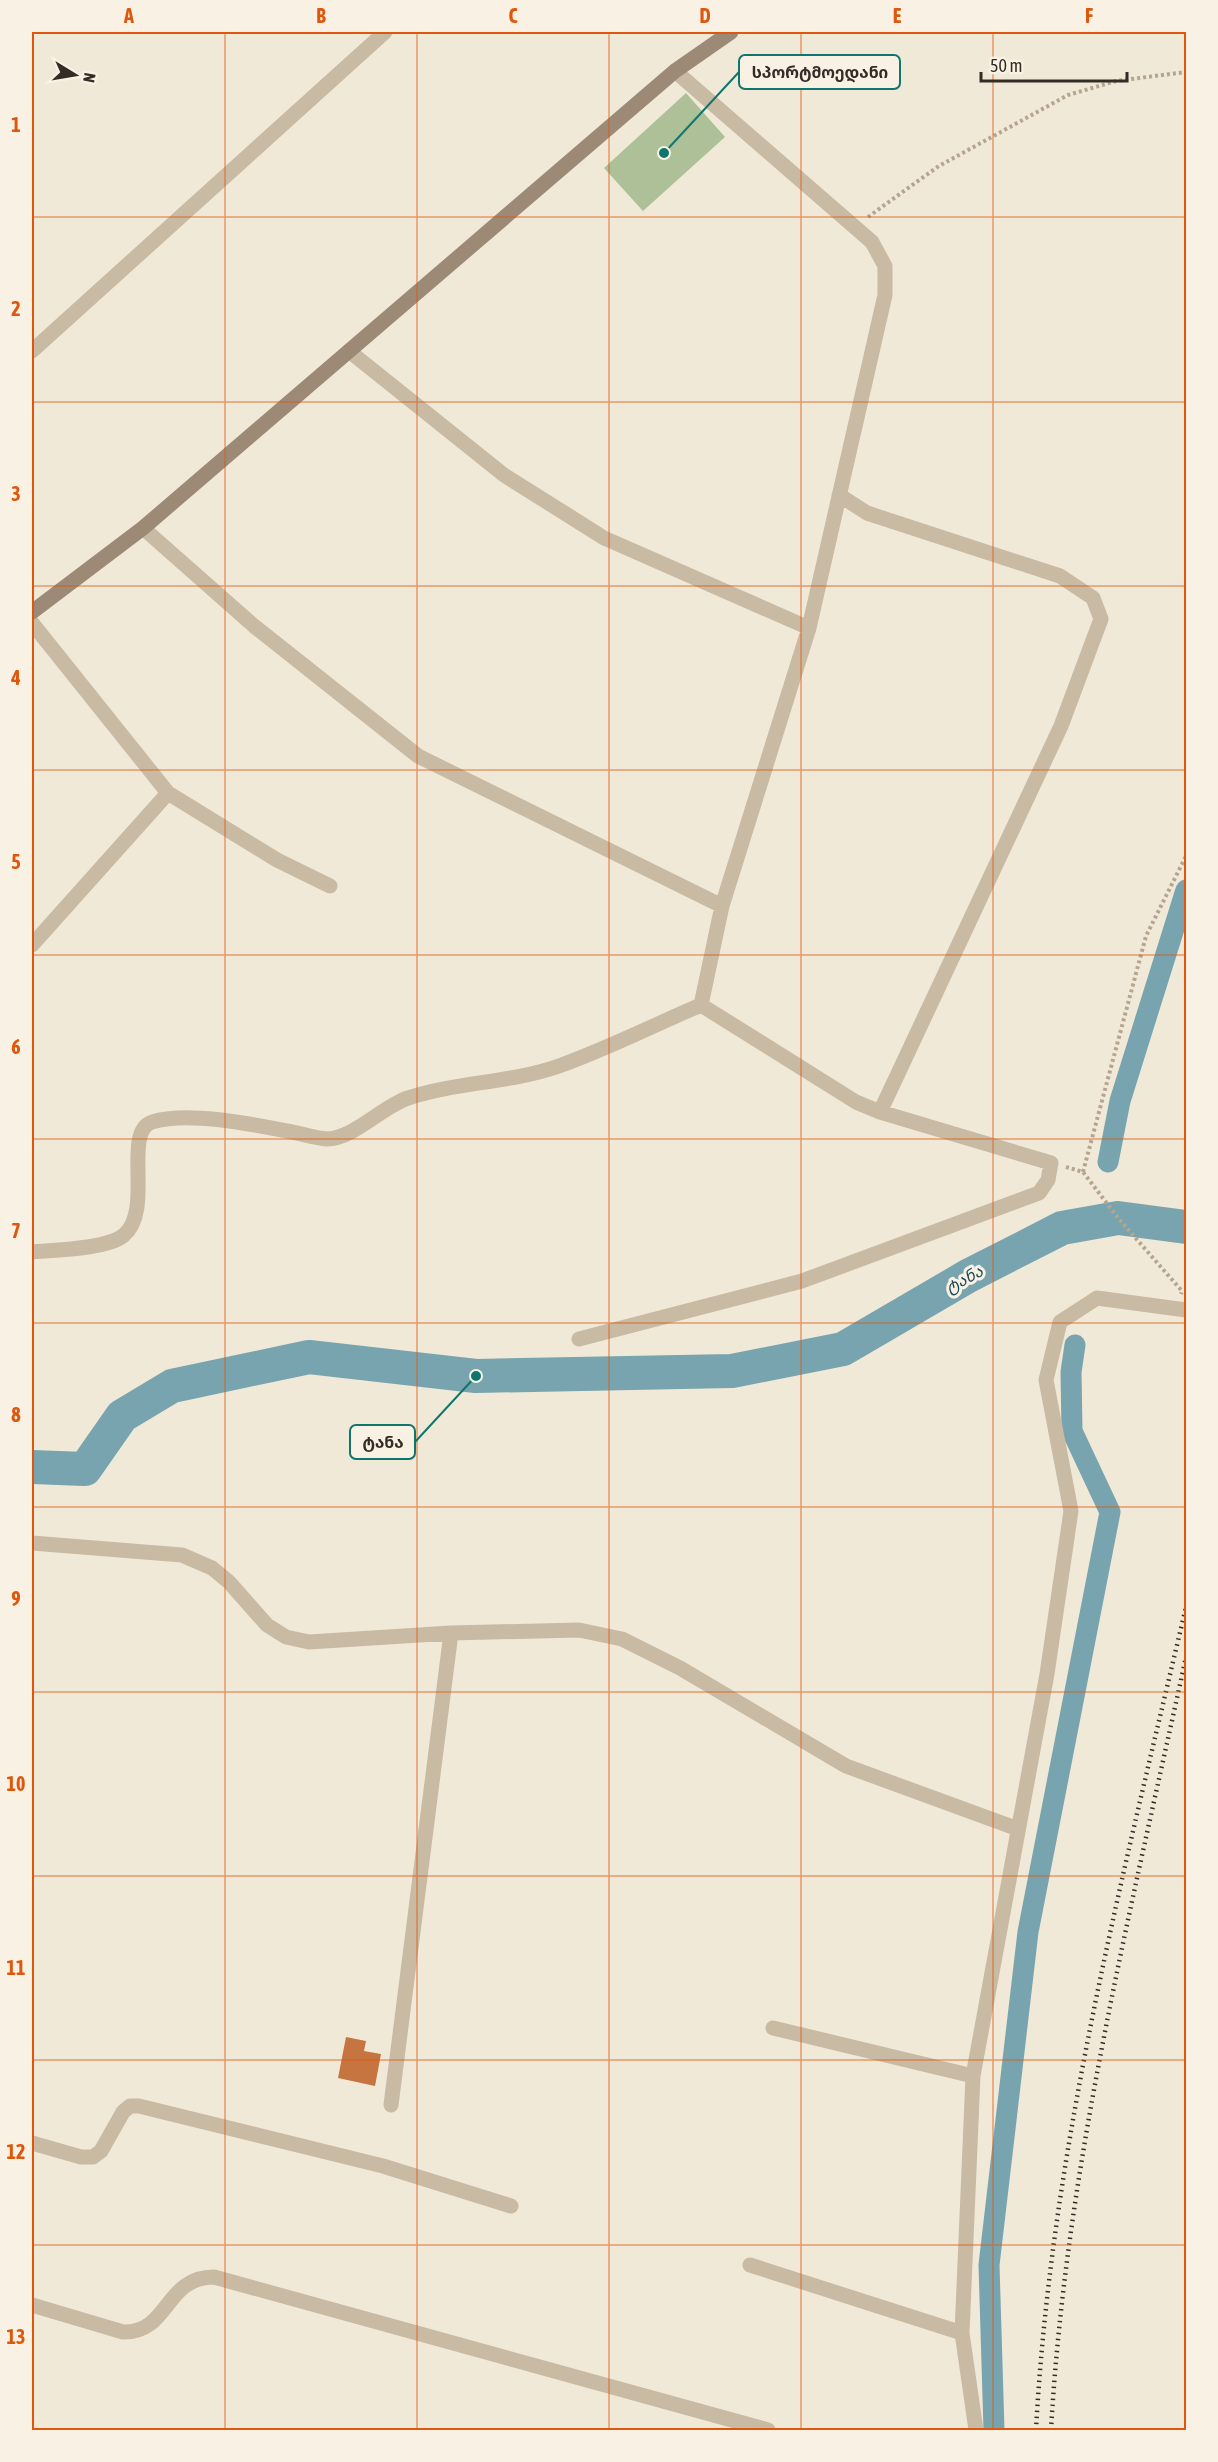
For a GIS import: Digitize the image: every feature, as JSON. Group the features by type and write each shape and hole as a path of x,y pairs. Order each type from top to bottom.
{"main road":[{"path":"32,612 143,528 675,71 731,32"}],"street":[{"path":"32,351 385,32"},
{"path":"675,71 872,242 885,266 885,294 809,628 722,906 701,1005"},
{"path":"349,351 504,475 604,538 809,628"},
{"path":"839,495 867,513 1060,576 1093,598 1101,619 1061,726 880,1112"},
{"path":"143,528 254,626 418,756 722,906"},
{"path":"32,623 168,793 277,860 330,886"},
{"path":"32,945 168,793"},
{"path":"579,1339 802,1281 1039,1193 1048,1180 1051,1163 880,1112 856,1102 701,1005"},
{"path":"32,1252 111,1243 125,1235 135,1221 140,1205 138,1148 141,1133 150,1123 173,1119 239,1121 329,1139 347,1133 406,1098 558,1066 701,1005"},
{"path":"976,2430 962,2333 973,2076 1047,1674 1071,1511 1046,1380 1060,1322 1097,1298 1184,1309"},
{"path":"32,1543 182,1556 212,1568 229,1582 276,1631 286,1637 309,1642 451,1632 579,1630 622,1639 680,1668 846,1766 1018,1829"},
{"path":"391,2105 451,1632"},
{"path":"772,2028 973,2076"},
{"path":"32,2143 81,2157 93,2157 101,2151 123,2112 130,2106 139,2106 383,2166 511,2206"},
{"path":"750,2265 962,2333"},
{"path":"32,2305 123,2332 139,2332 151,2324 185,2283 199,2277 214,2277 768,2430"}],"path":[{"path":"854,227 939,166 1068,95 1116,81 1186,72"},
{"path":"1083,1172 1146,936 1186,856"},
{"path":"1051,1163 1083,1172 1118,1218 1182,1291 1184,1309"}],"green space":[{"path":"686,93 725,137 643,211 604,168"}],"building":[{"path":"346,2037 366,2041 364,2051 381,2054 375,2086 338,2078"}],"waterway":[{"path":"1108,1162 1120,1101 1186,890"},
{"name":"ტანა","path":"32,1467 85,1469 122,1416 172,1386 309,1357 476,1376 732,1371 843,1349 968,1276 1062,1228 1118,1218 1186,1227"},
{"path":"994,2430 989,2265 1028,1932 1110,1512 1072,1431 1071,1372 1075,1345"}],"railway":[{"path":"1036,2430 1044,2326 1073,2119 1114,1913 1186,1607"},
{"path":"1051,2430 1059,2332 1086,2138 1103,2041 1186,1657"}],"place":[{"name":"სპორტმოედანი","path":"664,153"},
{"name":"ტანა","path":"476,1376"}]}
